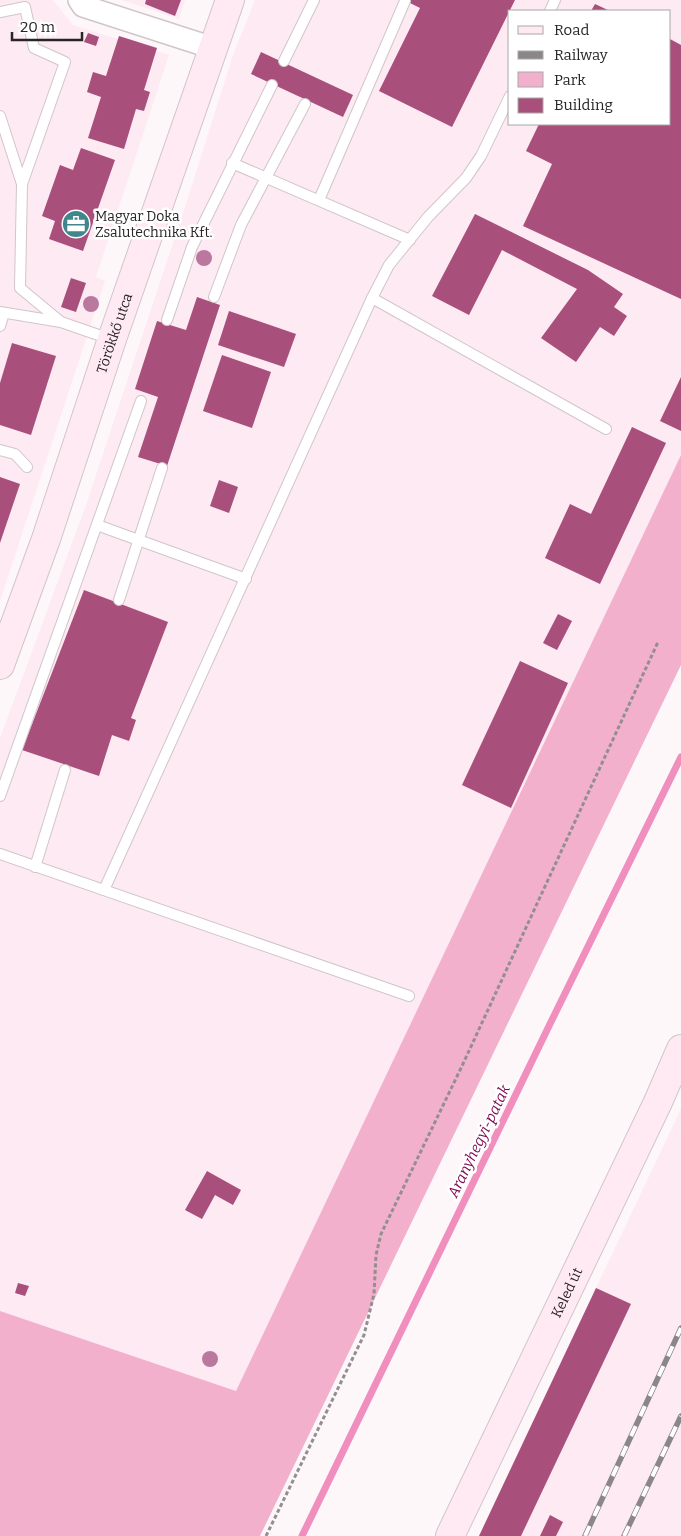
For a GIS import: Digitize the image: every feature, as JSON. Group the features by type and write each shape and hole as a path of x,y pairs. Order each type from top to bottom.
{"street":[{"path":"79,0 83,6 213,48"},
{"name":"Törökkő utca","path":"0,665 46,539 112,339 230,0"},
{"name":"Keled út","path":"450,1536 658,1102 681,1049"}],"lane":[{"path":"284,61 314,0"},
{"path":"319,200 405,1"},
{"path":"0,12 25,7 34,48 65,62 22,184 20,288 61,322"},
{"path":"167,320 192,247 272,85"},
{"path":"104,890 372,298 389,265 428,217 466,178 481,156 508,100"},
{"path":"214,297 241,226 265,177 305,104"},
{"path":"0,116 22,184"},
{"path":"232,163 410,240"},
{"path":"372,298 606,429"},
{"path":"0,326 2,312 61,322 112,339"},
{"path":"0,796 141,401"},
{"path":"0,450 15,454 27,467"},
{"path":"119,600 162,468"},
{"path":"97,525 246,579"},
{"path":"35,867 65,770"},
{"path":"0,854 409,996"}],"path":[{"path":"266,1536 364,1335 374,1294 376,1255 381,1234 466,1057 658,642"}],"shaded area":[{"path":"0,0 53,0 73,25 169,55 96,277 105,281 0,601"},
{"path":"122,0 185,0 179,19"},
{"path":"255,0 681,0 681,455 236,1391 0,1311 0,738 85,508 187,201 233,55"},
{"path":"681,1109 681,1536 479,1536 596,1288"}],"green space":[{"path":"681,455 681,665 260,1536 0,1536 0,1311 236,1391"}],"building":[{"path":"146,0 181,0 175,16 145,4"},
{"path":"404,0 515,0 510,10 508,10 508,14 452,127 379,91 420,8"},
{"path":"595,4 608,10 592,10"},
{"path":"88,33 99,37 96,46 84,42"},
{"path":"119,36 157,48 144,90 150,92 144,111 136,109 124,149 88,138 101,97 87,92 93,72 106,76"},
{"path":"671,40 681,45 681,299 523,226 552,164 526,151 539,125 671,125"},
{"path":"261,52 353,95 343,117 251,74"},
{"path":"81,148 115,160 83,251 49,239 55,221 42,216 60,165 73,170"},
{"path":"475,214 588,270 623,294 614,307 627,316 614,336 600,327 576,362 541,338 577,289 502,250 469,315 432,296"},
{"path":"71,278 86,283 76,312 61,307"},
{"path":"197,297 220,305 167,466 138,457 158,397 135,389 157,321 186,330"},
{"path":"229,311 296,334 284,367 218,345"},
{"path":"12,343 56,356 31,435 0,425 0,383"},
{"path":"222,355 271,372 252,428 203,411"},
{"path":"681,377 681,431 660,421"},
{"path":"632,427 666,443 600,584 545,558 570,504 591,514"},
{"path":"0,477 20,484 0,543"},
{"path":"219,480 238,487 229,513 210,506"},
{"path":"84,590 168,622 131,718 136,720 129,741 112,735 99,776 22,750"},
{"path":"558,614 572,621 557,650 543,643"},
{"path":"520,661 568,683 511,808 462,785"},
{"path":"207,1171 241,1190 233,1205 215,1195 202,1219 185,1210"},
{"path":"18,1283 29,1286 25,1296 15,1293"},
{"path":"596,1288 631,1304 521,1536 479,1536"},
{"path":"550,1515 563,1522 556,1536 540,1536"}],"waterway":[{"name":"Aranyhegyi-patak","path":"302,1536 681,757"}],"railway":[{"path":"585,1536 681,1328"},
{"path":"624,1536 681,1416"}],"place":[{"name":"Magyar Doka Zsalutechnika Kft.","path":"76,224"}]}
